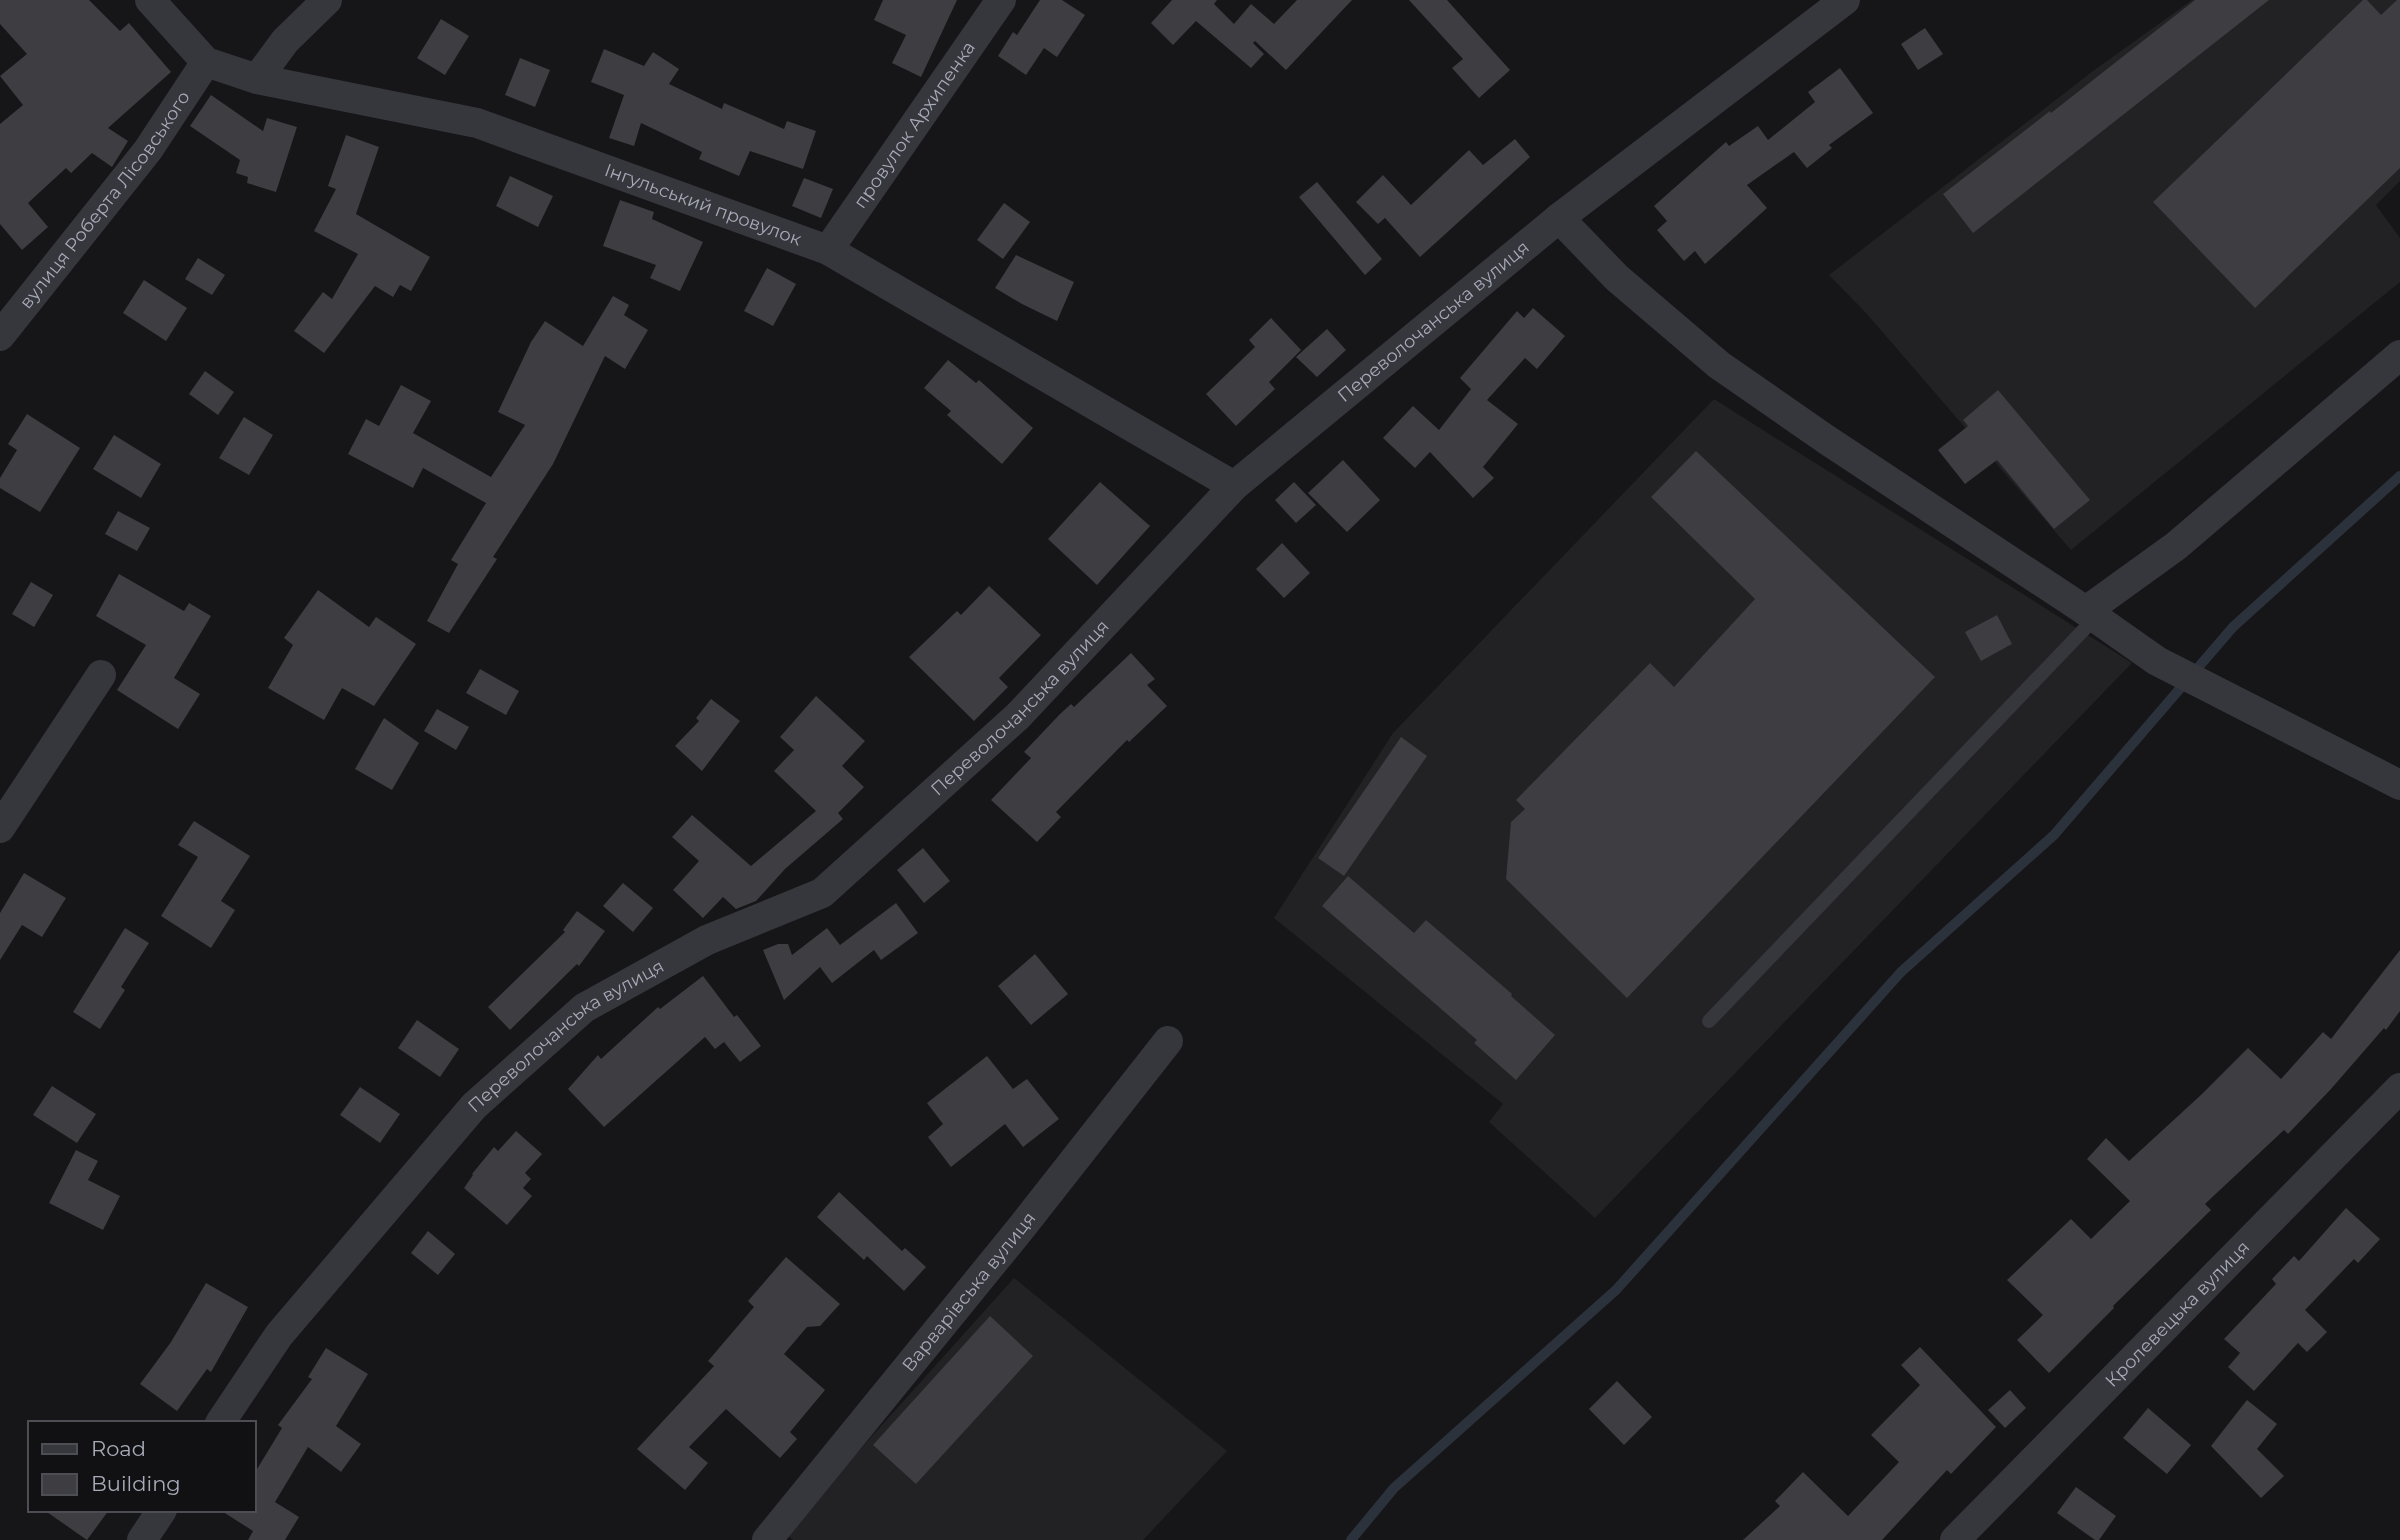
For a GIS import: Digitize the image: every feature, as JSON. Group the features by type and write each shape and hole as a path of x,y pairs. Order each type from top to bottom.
{"street":[{"path":"150,0 205,62"},
{"path":"257,79 285,40 327,0"},
{"name":"провулок Архипенка","path":"828,250 1002,0"},
{"name":"Переволочанська вулиця","path":"221,1421 279,1335 474,1106 583,1008 707,940 822,894 1018,716 1234,486 1559,218 1845,0"},
{"name":"Інгульський провулок","path":"205,62 257,79 477,123 828,250 1234,486"},
{"name":"вулиця Роберта Лісовського","path":"0,336 148,150 205,62"},
{"path":"1559,218 1617,278 1719,365 1838,447 2157,661 2400,785"},
{"path":"2090,614 2176,546 2400,355"},
{"path":"0,828 101,675"},
{"name":"Варварівська вулиця","path":"767,1540 1021,1228 1168,1041"},
{"name":"Кролевецька вулиця","path":"1955,1540 2400,1088"},
{"path":"142,1540 161,1512"}],"lane":[{"path":"1709,1021 2090,614"}],"shaded area":[{"path":"2192,0 2400,0 2400,181 2376,205 2400,238 2400,282 2071,550 1866,313 1829,275 2093,71"},
{"path":"1714,399 2132,663 1595,1218 1489,1122 1503,1104 1274,918 1393,733"},
{"path":"1014,1278 1227,1451 1143,1540 793,1540 785,1533"}],"building":[{"path":"0,0 89,0 120,31 129,23 171,72 108,128 128,141 112,167 92,153 71,173 66,168 28,203 48,227 22,250 0,224 0,124 23,105 0,76 27,54 0,24"},
{"path":"883,0 957,0 921,77 892,63 906,35 874,20"},
{"path":"1040,0 1062,0 1085,15 1057,57 1044,48 1026,75 998,56 1013,32 1017,35"},
{"path":"1172,0 1217,0 1214,4 1234,24 1251,4 1274,24 1297,0 1352,0 1286,70 1255,41 1253,43 1264,54 1251,68 1196,21 1173,45 1151,23"},
{"path":"1409,0 1447,0 1510,70 1479,98 1452,68 1463,59"},
{"path":"2195,0 2269,0 1973,233 1943,194"},
{"path":"2363,0 2367,0 2381,15 2400,0 2400,168 2255,308 2153,202"},
{"path":"441,19 469,36 445,75 417,58"},
{"path":"1925,28 1943,54 1918,70 1901,44"},
{"path":"604,49 644,66 653,52 679,69 669,84 722,109 724,103 784,129 787,121 816,131 803,169 750,151 739,176 699,159 702,152 641,123 634,146 609,138 624,95 591,82"},
{"path":"520,58 550,70 535,107 505,95"},
{"path":"1840,68 1873,113 1829,145 1832,148 1807,168 1794,152 1747,185 1767,208 1705,264 1695,251 1684,261 1657,230 1667,221 1654,206 1726,142 1729,146 1758,126 1768,140 1815,102 1808,92"},
{"path":"211,95 263,131 267,118 297,127 276,192 247,183 248,177 236,173 240,160 190,126"},
{"path":"346,135 379,147 356,214 430,257 411,291 400,285 393,297 375,286 324,353 294,331 323,292 332,299 358,254 314,231 336,189 328,186"},
{"path":"1515,139 1530,157 1420,257 1385,218 1378,224 1356,202 1383,175 1411,205 1469,150 1483,165"},
{"path":"510,176 553,196 538,227 496,206"},
{"path":"804,178 833,189 821,218 792,206"},
{"path":"1317,182 1382,259 1365,275 1299,197"},
{"path":"620,200 654,212 652,219 703,242 680,291 650,278 656,265 603,246"},
{"path":"1004,203 1030,222 1003,259 977,240"},
{"path":"1016,255 1074,282 1057,321 995,288"},
{"path":"198,258 225,275 212,295 185,279"},
{"path":"767,268 796,284 773,326 744,311"},
{"path":"144,280 187,308 166,341 123,313"},
{"path":"613,296 629,305 624,315 648,330 625,369 605,356 553,464 493,557 497,559 449,633 427,621 458,564 451,560 486,503 423,468 413,488 348,454 366,419 379,426 401,385 431,401 413,433 491,477 525,425 498,412 531,342 545,321 583,346"},
{"path":"1533,308 1565,336 1537,369 1525,358 1487,400 1518,424 1483,467 1494,478 1473,498 1430,452 1415,468 1383,438 1413,406 1439,430 1471,389 1460,378 1517,311 1524,318"},
{"path":"1271,318 1301,350 1269,382 1275,389 1236,426 1206,394 1255,347 1249,340"},
{"path":"1327,329 1346,350 1317,377 1296,357"},
{"path":"948,360 976,383 979,380 1033,428 1002,464 947,415 951,411 924,388"},
{"path":"205,371 234,392 218,415 189,394"},
{"path":"1998,390 2090,500 2054,529 1997,460 1965,484 1938,450 1968,426 1963,420"},
{"path":"27,414 80,448 40,512 0,488 0,478 17,450 8,444"},
{"path":"244,417 273,435 249,475 219,458"},
{"path":"114,435 161,464 141,498 93,469"},
{"path":"1696,451 1935,677 1627,998 1506,879 1511,822 1525,809 1516,800 1650,663 1674,687 1755,599 1651,497"},
{"path":"1343,460 1380,500 1347,532 1308,493"},
{"path":"1100,482 1150,526 1097,585 1048,539"},
{"path":"1294,482 1316,505 1296,523 1275,500"},
{"path":"118,511 150,528 137,551 105,534"},
{"path":"1282,543 1310,573 1284,598 1256,569"},
{"path":"119,574 184,611 189,603 211,616 174,678 200,694 178,729 117,690 146,645 96,616"},
{"path":"31,582 53,595 34,627 12,614"},
{"path":"989,586 1041,635 999,678 1008,687 974,721 909,657 957,611 961,615"},
{"path":"318,590 369,627 376,617 416,644 374,706 342,688 324,720 268,688 293,645 284,638"},
{"path":"1997,615 2012,644 1981,661 1965,632"},
{"path":"1131,653 1155,679 1147,685 1167,706 1129,742 1127,740 1056,812 1061,817 1037,842 991,800 1031,758 1024,752 1060,714 1071,704 1074,707"},
{"path":"480,669 519,691 506,715 466,693"},
{"path":"816,696 865,741 842,766 864,787 838,813 843,819 785,869 756,901 736,909 723,897 703,918 673,890 699,861 672,837 692,815 751,866 816,811 774,771 794,750 780,737"},
{"path":"711,699 740,721 702,771 675,746 699,721 696,718"},
{"path":"437,709 469,727 456,750 424,731"},
{"path":"384,718 419,743 392,790 355,769"},
{"path":"1401,737 1427,756 1344,876 1318,858"},
{"path":"194,821 250,856 221,901 235,910 211,948 161,916 198,857 178,845"},
{"path":"923,848 950,881 924,903 897,870"},
{"path":"24,873 66,898 42,937 22,925 0,960 0,913"},
{"path":"1348,876 1414,933 1426,920 1555,1035 1516,1080 1474,1043 1477,1040 1322,906"},
{"path":"623,883 653,908 633,932 603,906"},
{"path":"896,903 918,933 881,960 874,950 832,983 820,967 784,1000 763,950 778,944 788,944 792,955 827,928 840,945"},
{"path":"577,911 605,931 579,966 577,964 510,1030 488,1007 565,932 563,930"},
{"path":"125,928 149,943 121,987 125,990 100,1029 73,1012"},
{"path":"2400,950 2400,1011 2386,1030 2384,1028 2288,1134 2284,1130 2205,1204 2211,1210 2049,1373 2017,1340 2043,1315 2007,1280 2071,1219 2091,1239 2130,1201 2087,1159 2106,1138 2129,1161 2248,1048 2281,1079 2323,1032 2331,1039"},
{"path":"1035,954 1068,994 1031,1025 998,986"},
{"path":"703,976 734,1017 737,1015 761,1046 740,1062 724,1042 715,1049 705,1037 604,1127 568,1089 598,1055 601,1059 658,1007 660,1009"},
{"path":"417,1020 459,1049 440,1077 398,1048"},
{"path":"987,1056 1013,1089 1027,1079 1059,1119 1023,1147 1005,1124 951,1167 928,1137 943,1124 927,1103"},
{"path":"52,1086 96,1114 77,1143 33,1115"},
{"path":"360,1087 400,1114 380,1143 340,1115"},
{"path":"516,1131 542,1154 525,1173 531,1179 523,1188 532,1196 507,1225 464,1188 494,1147 498,1151"},
{"path":"76,1150 98,1161 88,1180 120,1196 103,1230 49,1203"},
{"path":"839,1192 902,1251 905,1248 926,1267 904,1291 867,1256 864,1260 817,1217"},
{"path":"2346,1208 2380,1239 2358,1263 2354,1259 2305,1310 2327,1332 2307,1352 2298,1343 2254,1391 2228,1367 2240,1353 2224,1339 2276,1284 2272,1279 2294,1256 2299,1261"},
{"path":"428,1231 455,1254 438,1275 411,1253"},
{"path":"786,1257 840,1304 820,1326 807,1327 784,1354 825,1390 790,1432 797,1439 780,1458 726,1409 689,1447 708,1463 685,1490 637,1449 714,1366 708,1361 754,1307 748,1301"},
{"path":"206,1283 248,1307 211,1372 207,1369 177,1411 140,1384 171,1342"},
{"path":"990,1316 1033,1356 916,1484 873,1445"},
{"path":"1920,1347 1996,1427 1951,1474 1947,1470 1882,1540 1743,1540 1780,1506 1775,1501 1803,1472 1848,1516 1899,1462 1871,1435 1920,1385 1901,1365"},
{"path":"326,1348 368,1374 336,1426 361,1444 341,1472 308,1447 275,1502 299,1517 285,1540 248,1540 253,1531 223,1512 256,1512 256,1471 282,1428 278,1425 312,1379 308,1377"},
{"path":"1617,1381 1652,1417 1624,1445 1589,1409"},
{"path":"2010,1390 2026,1408 2005,1428 1988,1410"},
{"path":"2247,1400 2277,1424 2257,1449 2284,1476 2261,1498 2211,1446"},
{"path":"2148,1408 2191,1445 2167,1474 2123,1438"},
{"path":"2076,1487 2116,1516 2099,1540 2095,1540 2057,1513"},
{"path":"47,1512 108,1512 87,1540"}],"waterway":[{"path":"1351,1540 1394,1488 1616,1290 1901,972 2054,835 2233,627 2400,476"}]}
